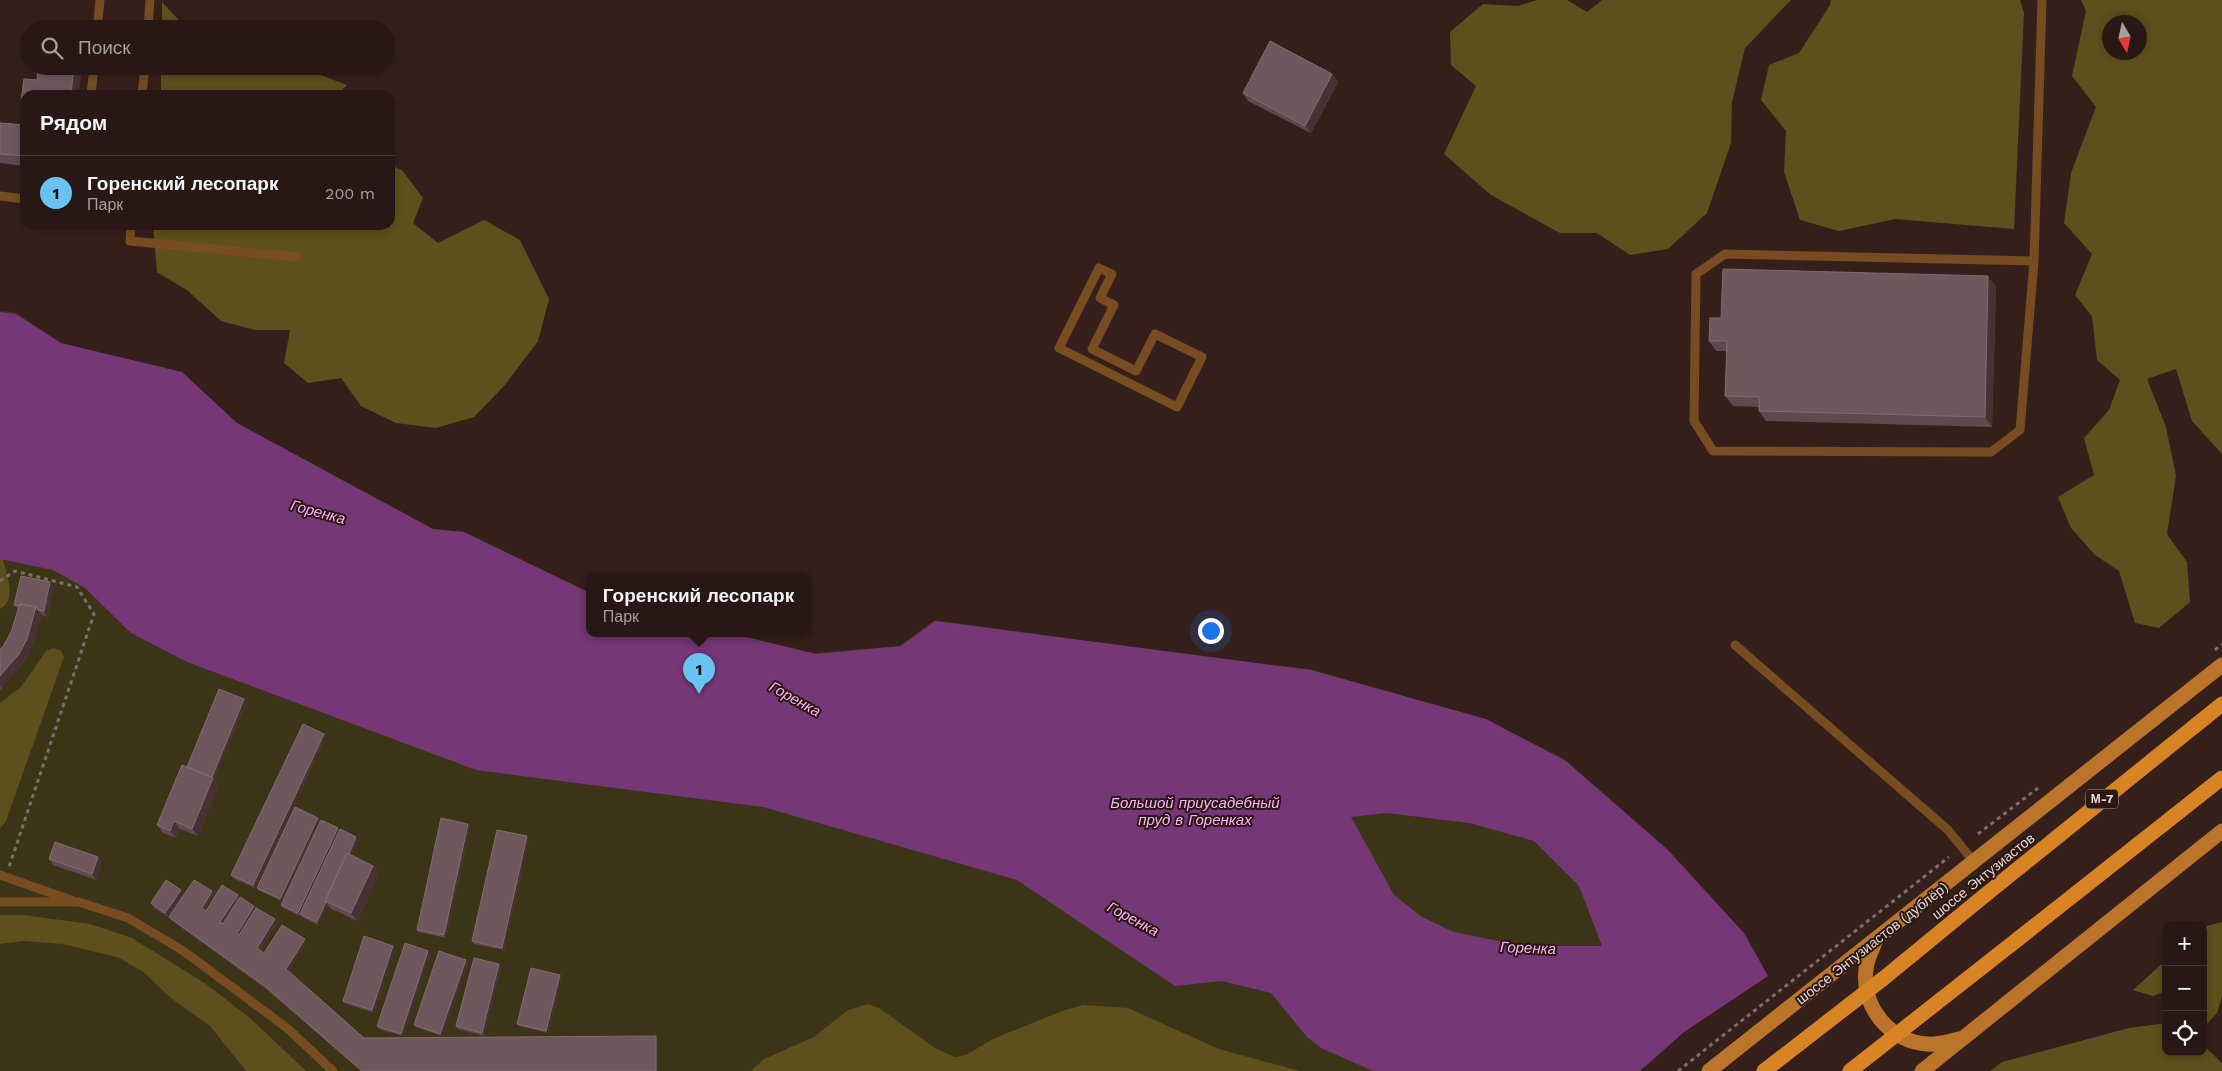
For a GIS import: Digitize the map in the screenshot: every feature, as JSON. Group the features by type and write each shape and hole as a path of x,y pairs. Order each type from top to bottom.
{"highway":[{"name":"шоссе Энтузиастов","path":"1764,1071 1884,978 2222,704"},
{"path":"1850,1071 2222,778"}],"main road":[{"name":"шоссе Энтузиастов (дублёр)","path":"1709,1071 2222,665"},
{"path":"1922,1071 2222,831"},
{"path":"1877,938 1869,957 1865,979 1869,1001 1880,1020 1897,1035 1918,1043 1941,1044 1963,1038"}],"lane":[{"path":"98,20 100,0"},
{"path":"149,20 150,0"},
{"path":"2034,261 1725,254 1696,274 1694,421 1713,451 1991,452 2020,430 2034,261 2042,0"},
{"path":"92,90 93,75"},
{"path":"143,90 144,75"},
{"path":"0,196 20,198"},
{"path":"131,230 130,241 297,257"},
{"path":"1099,268 1112,274 1100,298 1114,305 1092,349 1136,371 1155,334 1202,357 1177,407 1059,348 1099,268"},
{"path":"1735,645 1948,830 1974,862"},
{"path":"3,876 128,918 182,950 287,1028 333,1071"},
{"path":"0,902 79,902"}],"path":[{"path":"0,581 15,571 77,586 94,614 3,876"},
{"path":"39,584 40,578"},
{"path":"1678,1071 1949,858"}],"shaded area":[{"path":"1537,0 1567,0 1587,12 1602,0 1791,0 1745,48 1732,102 1731,143 1707,213 1668,249 1630,255 1597,233 1560,233 1491,195 1444,154 1476,86 1451,65 1450,32 1483,4 1518,6"},
{"path":"1831,0 2020,0 2024,13 2014,229 1895,219 1839,231 1800,220 1784,172 1786,131 1761,100 1769,65 1799,53 1830,5"},
{"path":"2081,0 2222,0 2222,454 2192,421 2176,369 2147,379 2166,427 2176,476 2167,534 2187,562 2190,602 2159,628 2135,623 2119,571 2095,555 2071,528 2058,497 2094,475 2084,438 2109,410 2120,380 2097,360 2092,316 2075,295 2092,254 2064,223 2071,173 2096,107 2072,76 2086,11"},
{"path":"162,2 179,20 162,20"},
{"path":"161,75 321,75 347,85 342,90 161,90"},
{"path":"395,167 402,170 423,198 413,223 438,243 484,220 520,240 549,299 538,341 504,386 474,417 436,428 396,423 361,406 341,378 308,383 284,363 290,330 255,330 221,321 188,291 157,272 153,230 395,230"},
{"path":"0,311 15,312 60,343 182,373 234,422 434,530 462,532 586,591 586,637 748,637 813,653 899,646 934,620 1195,656 1310,669 1484,719 1563,758 1664,849 1744,934 1768,976 1684,1032 1640,1071 0,1071"},
{"path":"0,559 3,559 10,593 5,605 0,609"},
{"path":"54,648 61,651 64,657 6,821 0,829 0,703 21,687 46,651"},
{"path":"0,915 24,915 90,924 132,938 206,984 250,1018 306,1071 246,1071 210,1026 171,998 142,971 117,957 62,944 24,941 0,944"},
{"path":"2222,922 2222,996 2217,1013 2207,1024 2207,966 2207,926"},
{"path":"2162,964 2162,993 2153,996 2133,990"},
{"path":"868,1004 879,1008 935,1048 955,1057 966,1055 993,1039 1062,1011 1083,1005 1128,1008 1219,1049 1300,1071 751,1071 764,1059 814,1037 848,1010"},
{"path":"2162,1024 2162,1056 2207,1056 2207,1049 2222,1063 2222,1071 1990,1071 2002,1062 2129,1028"}],"water":[{"name":"Большой приусадебный пруд в Горенках","path":"0,312 16,314 61,343 182,372 237,423 433,529 464,532 586,591 586,637 745,637 816,654 901,646 935,621 1311,670 1486,719 1566,761 1667,849 1744,933 1768,976 1684,1032 1640,1071 1373,1071 1321,1048 1307,1037 1271,993 1222,981 1175,986 1017,880 763,807 476,770 187,662 131,633 85,588 53,570 0,559","holes":["1387,813 1469,823 1534,841 1579,886 1602,946 1523,946 1454,932 1422,917 1394,895 1351,817"]}],"building":[{"path":"1270,41 1332,74 1305,126 1243,93"},
{"path":"37,75 73,75 72,90 22,90 24,79 37,80"},
{"path":"0,123 20,125 20,156 0,154"},
{"path":"1723,269 1988,276 1985,417 1759,411 1759,397 1725,396 1727,341 1709,341 1710,318 1721,318"},
{"path":"21,576 50,582 44,611 38,610 36,607 20,604 19,606 14,605"},
{"path":"20,604 36,607 27,639 19,654 0,676 0,650 11,632"},
{"path":"219,689 244,699 212,777 187,767"},
{"path":"303,724 324,734 253,885 231,875"},
{"path":"182,765 213,778 192,829 174,821 170,831 157,825"},
{"path":"295,807 318,818 280,899 257,888"},
{"path":"441,818 468,824 444,935 417,930"},
{"path":"321,820 338,828 298,913 281,905"},
{"path":"340,829 356,837 349,854 347,853 317,922 300,914"},
{"path":"497,830 527,836 502,948 472,941"},
{"path":"55,842 98,857 92,874 49,859"},
{"path":"347,853 373,866 351,913 325,901"},
{"path":"166,880 181,890 165,913 151,903"},
{"path":"194,880 212,891 202,908 206,911 222,885 238,895 220,922 223,924 240,897 254,906 237,934 239,935 256,908 275,919 257,948 264,953 282,925 305,939 286,969 364,1038 656,1036 656,1071 362,1071 265,986 169,917"},
{"path":"364,936 393,946 372,1010 343,1001"},
{"path":"405,943 428,951 401,1034 377,1026"},
{"path":"439,951 466,960 440,1034 414,1025"},
{"path":"474,958 499,964 482,1033 456,1026"},
{"path":"531,968 560,975 546,1031 517,1024"}],"place":[{"name":"Горенский лесопарк","path":"699,694"}],"water label":[{"name":"Горенка","path":"318,512"},
{"name":"Горенка","path":"795,699"},
{"name":"Горенка","path":"1133,919"},
{"name":"Горенка","path":"1528,948"}]}
